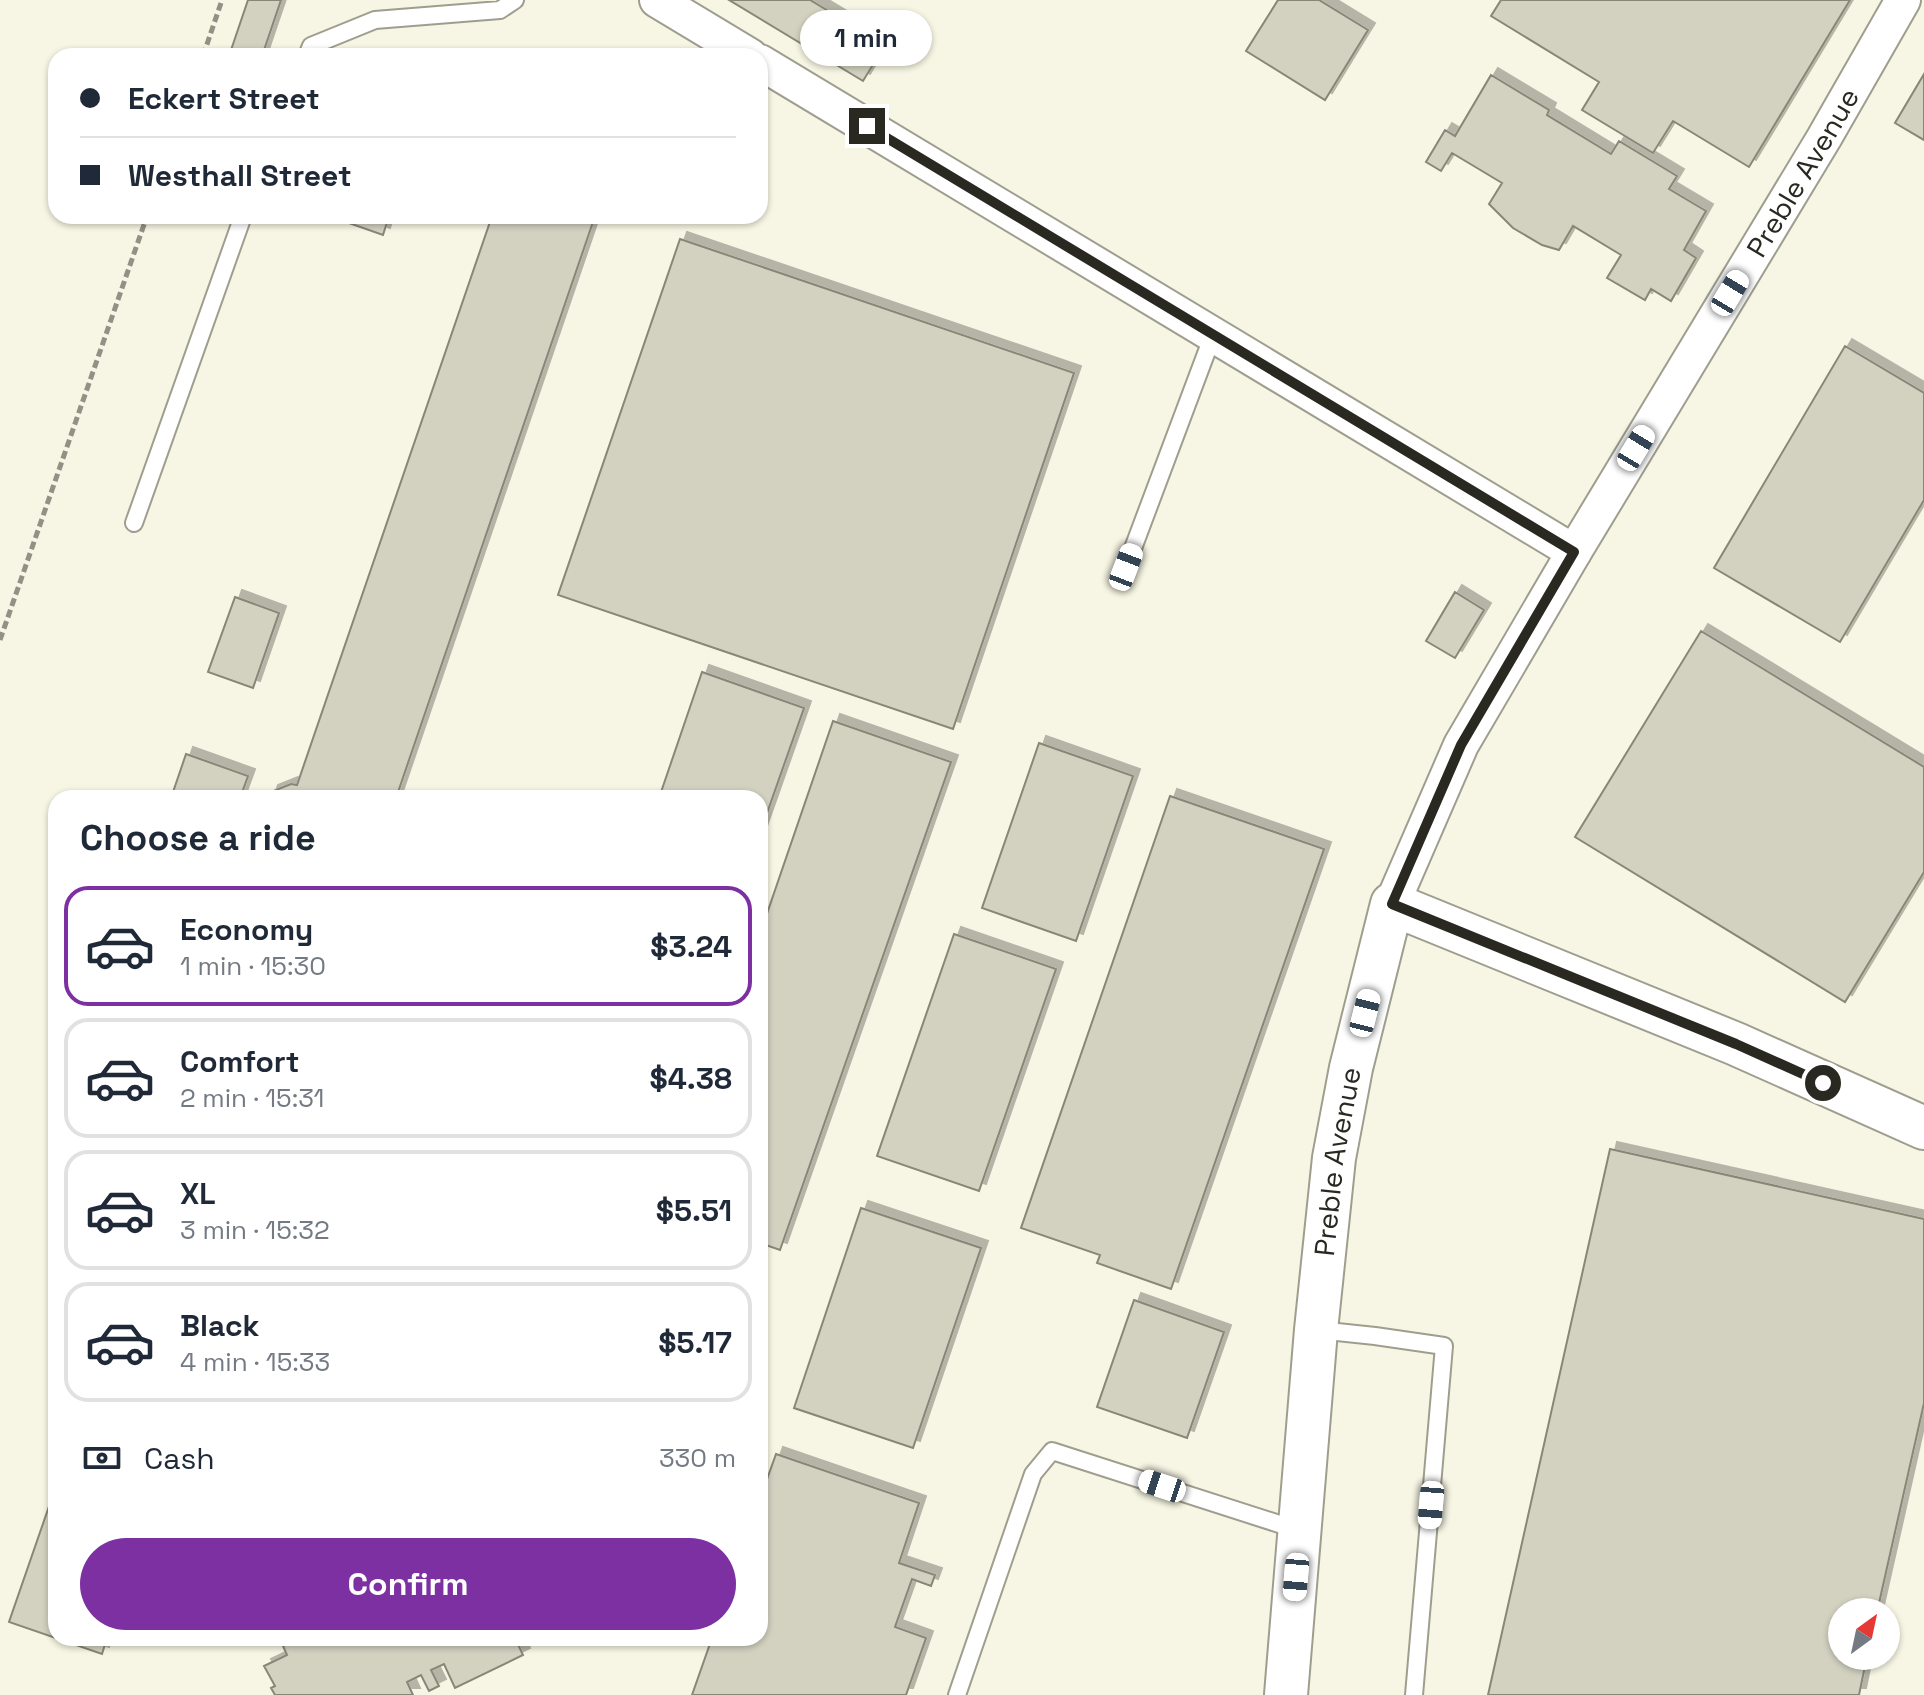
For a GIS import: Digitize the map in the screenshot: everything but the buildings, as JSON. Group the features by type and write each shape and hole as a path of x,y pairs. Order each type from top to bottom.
{"street":[{"path":"657,0 737,48"},
{"name":"Preble Avenue","path":"1286,1695 1316,1330 1334,1158 1351,1068 1392,904 1461,745 1824,138 1903,0"},
{"path":"768,67 1574,552"},
{"path":"1392,904 1736,1044 1924,1128"}],"lane":[{"path":"310,48 375,20 500,10 515,0"},
{"path":"134,523 240,224"},
{"path":"1126,567 1213,335"},
{"path":"1316,1330 1444,1346 1414,1695"},
{"path":"957,1695 1033,1474 1052,1451 1299,1531"}],"path":[{"path":"206,48 222,0"},
{"path":"0,640 144,224"}],"route":[{"path":"867,126 1574,552 1461,745 1392,904 1736,1044 1823,1083"}]}
